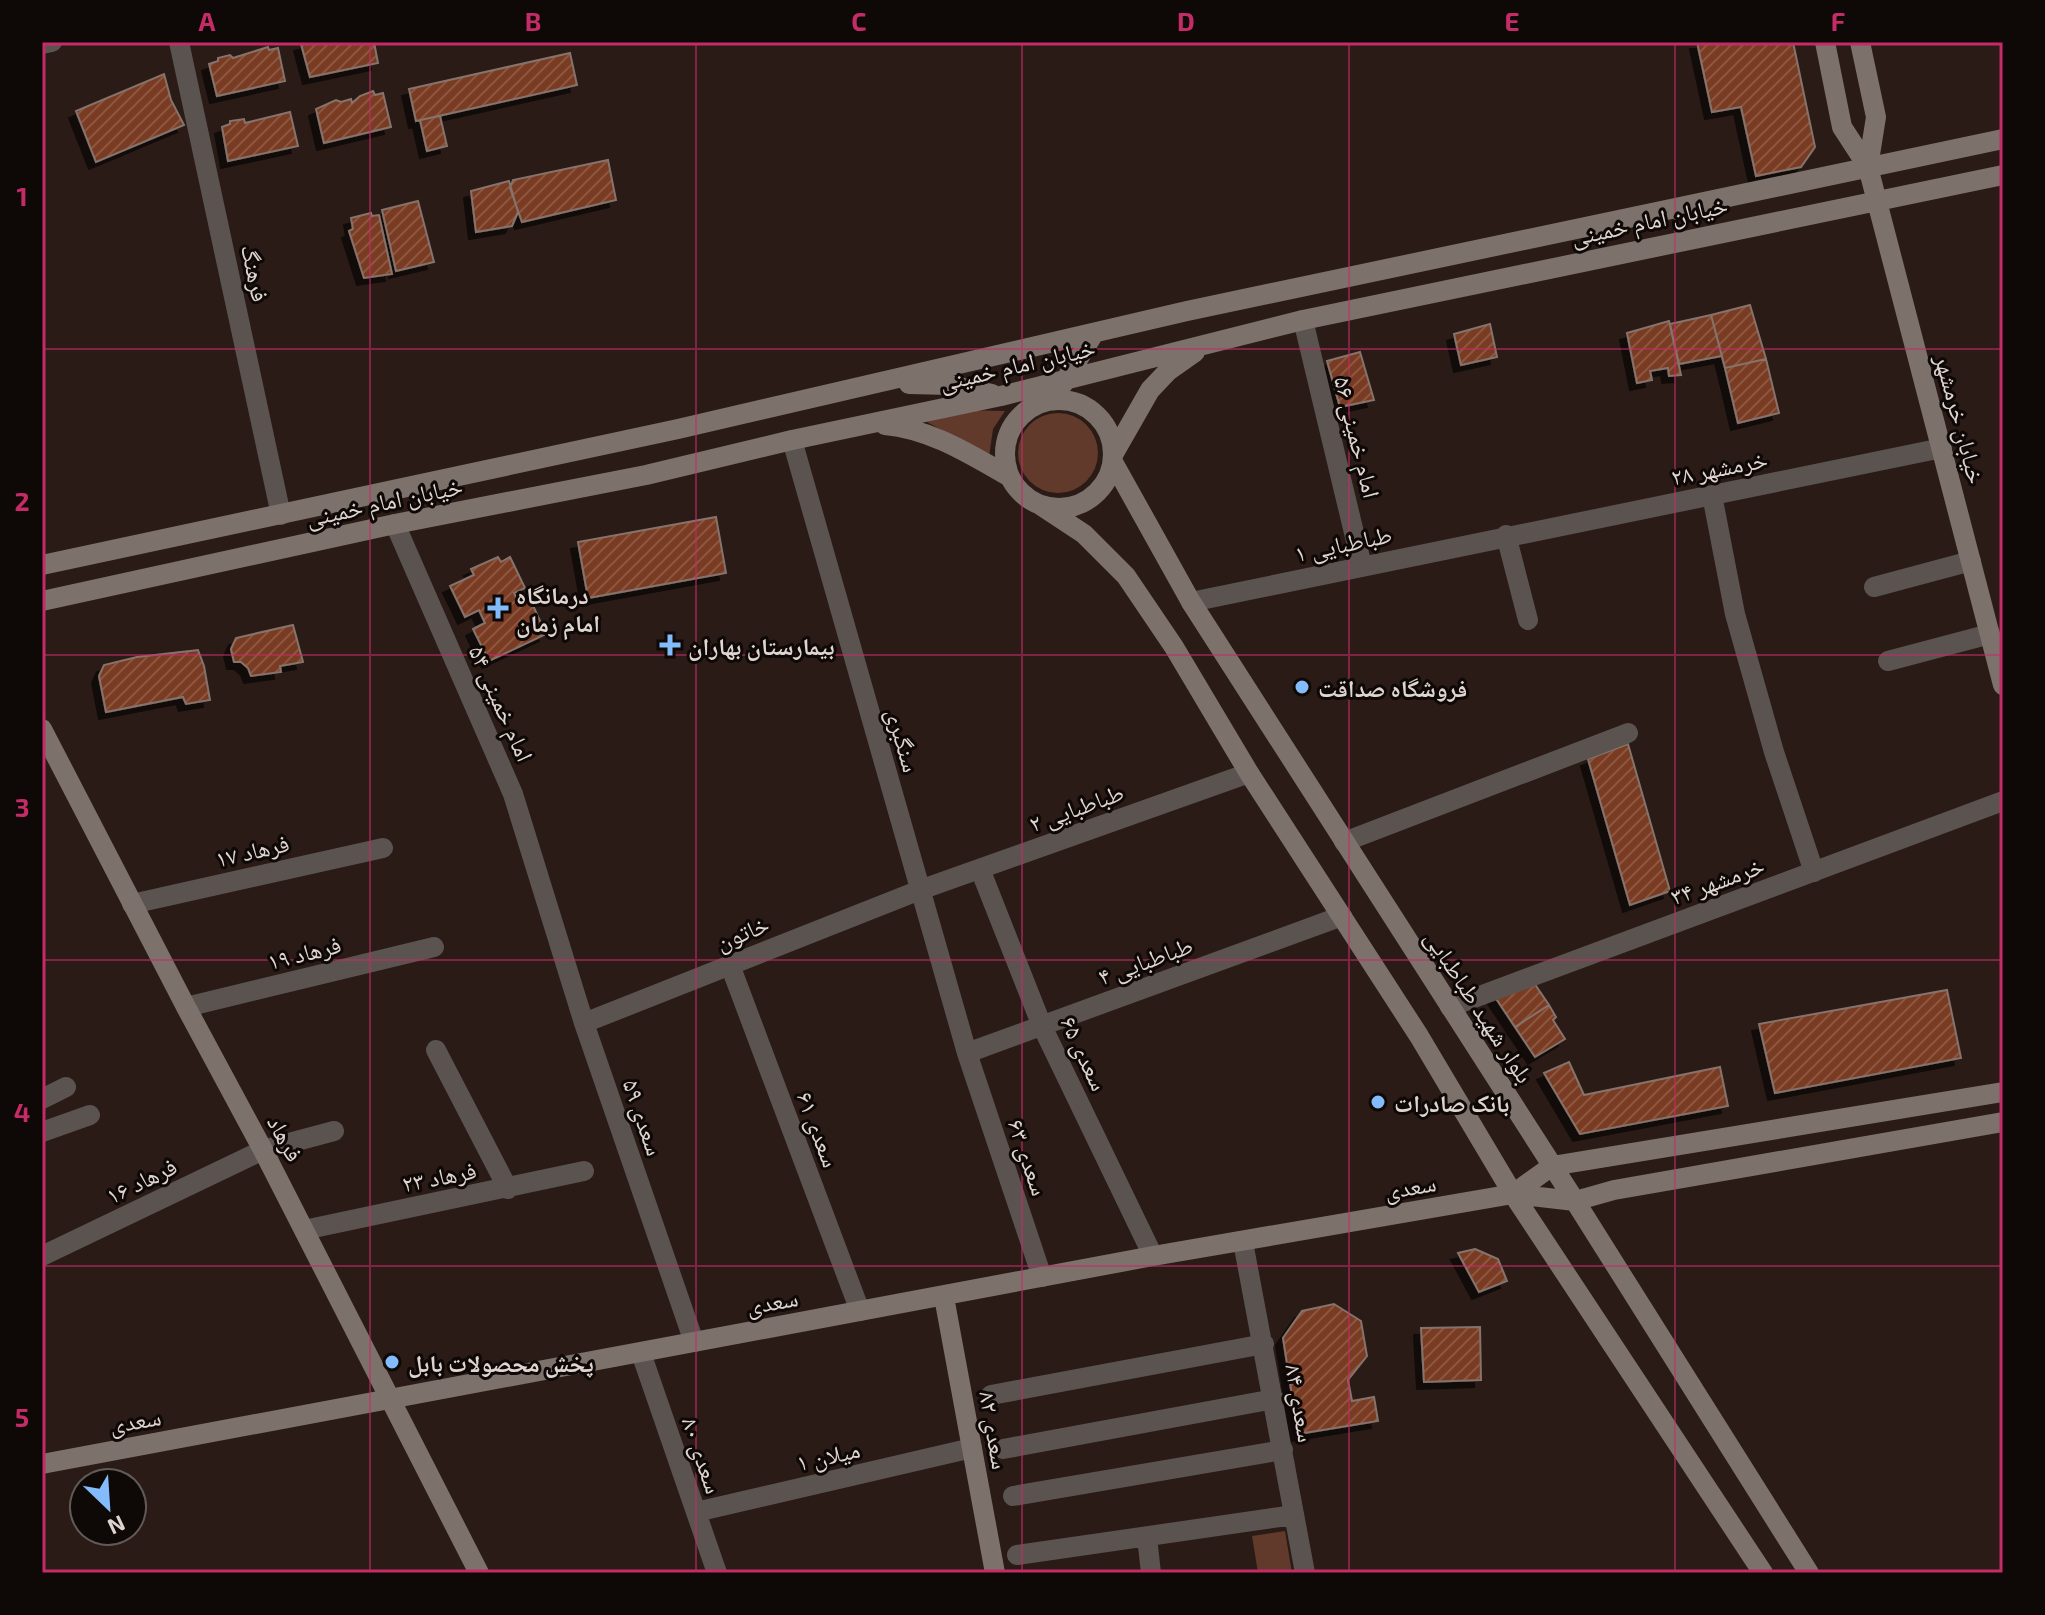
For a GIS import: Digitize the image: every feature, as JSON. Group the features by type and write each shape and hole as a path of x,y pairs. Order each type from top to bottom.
{"main road":[{"path":"1825,42 1842,127 1868,167"},
{"path":"1860,42 1876,117 1868,167"},
{"name":"خیابان امام خمینی","path":"42,565 882,384 1187,311 2003,139"},
{"name":"خیابان خرمشهر","path":"1868,167 2003,685"},
{"name":"خیابان امام خمینی","path":"42,601 395,524 646,475 792,440 1001,396 1303,320 2003,175"},
{"path":"1010,477 1005,461 1005,444 1011,429 1021,415 1045,403 1065,380 1094,333"},
{"path":"1040,505 1059,508 1077,505 1094,495 1107,480 1113,458 1150,390 1168,371 1204,346"},
{"path":"882,384 950,385 1045,403 1073,402 1089,408 1102,420 1111,436 1113,458"},
{"path":"869,424 906,427 959,448 1010,477 1027,498 1084,534 1126,576 1419,1036 1513,1194 1763,1573"},
{"name":"بلوار شهید طباطبایی","path":"1113,458 1191,602 1809,1573"},
{"name":"فرهاد","path":"42,729 263,1150 477,1572"},
{"path":"1513,1194 1552,1166 2003,1092"},
{"path":"1513,1194 1575,1201 1614,1190 2003,1122"},
{"name":"سعدی","path":"42,1464 1153,1256 1513,1194"},
{"name":"سعدی ۸۲","path":"944,1297 995,1573"}],"street":[{"path":"42,44 52,42"},
{"name":"فرهنگ","path":"179,42 281,515"},
{"name":"امام خمینی ۵۶","path":"1303,320 1362,566"},
{"name":"سنگبری","path":"792,440 967,1053"},
{"name":"خرمشهر ۲۸","path":"1506,535 1942,448"},
{"path":"1712,495 1735,614 1774,752 1814,872"},
{"name":"امام خمینی ۵۴","path":"395,524 513,794 549,909"},
{"path":"1506,535 1528,620"},
{"name":"طباطبایی ۱","path":"1191,602 1506,535"},
{"path":"1874,587 1971,561"},
{"path":"1888,661 1990,634"},
{"path":"1344,842 1628,733"},
{"name":"طباطبایی ۲","path":"920,890 1249,773"},
{"name":"خرمشهر ۳۴","path":"1450,1007 2003,801"},
{"name":"فرهاد ۱۷","path":"132,904 383,848"},
{"name":"سعدی ۶۵","path":"980,869 1042,1026 1153,1256"},
{"name":"خاتون","path":"584,1023 920,890"},
{"name":"سعدی ۵۹","path":"549,909 584,1023 694,1342"},
{"name":"طباطبایی ۴","path":"967,1053 1342,916"},
{"name":"فرهاد ۱۹","path":"186,1007 434,947"},
{"name":"سعدی ۶۱","path":"730,965 860,1311"},
{"path":"436,1050 508,1189"},
{"name":"سعدی ۶۳","path":"967,1053 1042,1277"},
{"path":"42,1099 66,1087"},
{"path":"42,1132 90,1115"},
{"name":"فرهاد ۱۶","path":"42,1256 263,1150 334,1131"},
{"name":"فرهاد ۲۳","path":"304,1230 584,1171"},
{"name":"سعدی ۸۴","path":"1243,1242 1305,1573"},
{"path":"991,1395 1264,1344"},
{"name":"سعدی ۸۰","path":"641,1353 717,1573"},
{"path":"1003,1449 1274,1399"},
{"name":"میلان ۱","path":"696,1512 972,1448"},
{"path":"1013,1496 1283,1450"},
{"path":"1017,1555 1294,1515"},
{"path":"1147,1537 1151,1573"}],"shaded area":[{"path":"959,410 1005,411 993,429 989,457 927,422"},
{"path":"1058,413 1073,416 1086,425 1095,438 1098,453 1095,468 1086,481 1073,490 1058,493 1043,490 1030,481 1021,468 1018,453 1021,438 1030,425 1043,416"},
{"path":"1285,1531 1292,1573 1258,1573 1252,1536"}],"building":[{"path":"374,42 378,63 310,77 301,44"},
{"path":"1697,42 1793,42 1815,147 1801,167 1756,176 1741,107 1712,112"},
{"path":"268,47 269,50 278,48 285,81 217,96 209,64 218,61 218,58 230,55 233,58"},
{"path":"570,53 577,85 416,121 409,89"},
{"path":"164,74 171,100 184,125 96,162 76,111"},
{"path":"373,91 375,95 383,93 391,127 324,143 316,109 336,100 351,99 352,103"},
{"path":"290,112 298,146 228,161 222,127 230,121 244,119 245,123"},
{"path":"440,116 447,146 427,151 420,120"},
{"path":"608,160 616,200 522,222 510,188 513,180"},
{"path":"509,181 518,212 512,226 476,232 471,191"},
{"path":"418,201 434,262 396,271 382,210"},
{"path":"371,213 372,216 379,215 392,274 364,278 349,231 353,229 351,218"},
{"path":"1750,305 1766,359 1725,368 1711,315"},
{"path":"1711,315 1722,356 1679,364 1670,324"},
{"path":"1669,321 1681,375 1669,376 1668,368 1650,371 1652,380 1637,383 1627,333"},
{"path":"1490,324 1497,357 1461,365 1454,334"},
{"path":"1360,352 1374,400 1340,407 1327,361"},
{"path":"1766,359 1779,413 1738,423 1725,368"},
{"name":"بیمارستان بهاران","path":"716,517 726,573 588,598 578,542"},
{"name":"درمانگاه امام زمان","path":"498,557 501,562 510,557 525,588 514,593 520,606 531,601 546,634 489,661 473,629 485,623 479,610 465,617 450,586 474,575 471,569"},
{"path":"293,625 303,662 280,666 281,672 251,676 241,662 234,662 231,649 236,638"},
{"path":"198,650 210,700 186,704 183,697 106,712 99,676 104,665 137,657"},
{"path":"1628,744 1670,891 1630,905 1588,759"},
{"path":"1532,980 1549,1005 1515,1027 1493,994"},
{"path":"1947,990 1961,1058 1775,1093 1759,1024"},
{"path":"1549,1005 1556,1017 1553,1020 1565,1039 1535,1057 1515,1027"},
{"path":"1569,1062 1584,1095 1720,1067 1728,1106 1580,1134 1544,1073"},
{"path":"1475,1249 1498,1259 1507,1281 1479,1292 1458,1253"},
{"path":"1334,1304 1361,1321 1367,1356 1348,1380 1352,1401 1374,1397 1378,1421 1298,1434 1283,1338 1302,1311"},
{"path":"1480,1327 1481,1380 1424,1382 1421,1328"}],"place":[{"name":"درمانگاه امام زمان","path":"498,608"},
{"name":"بیمارستان بهاران","path":"670,645"},
{"name":"فروشگاه صداقت","path":"1302,687"},
{"name":"بانک صادرات","path":"1378,1102"},
{"name":"پخش محصولات بابل","path":"392,1362"}]}
